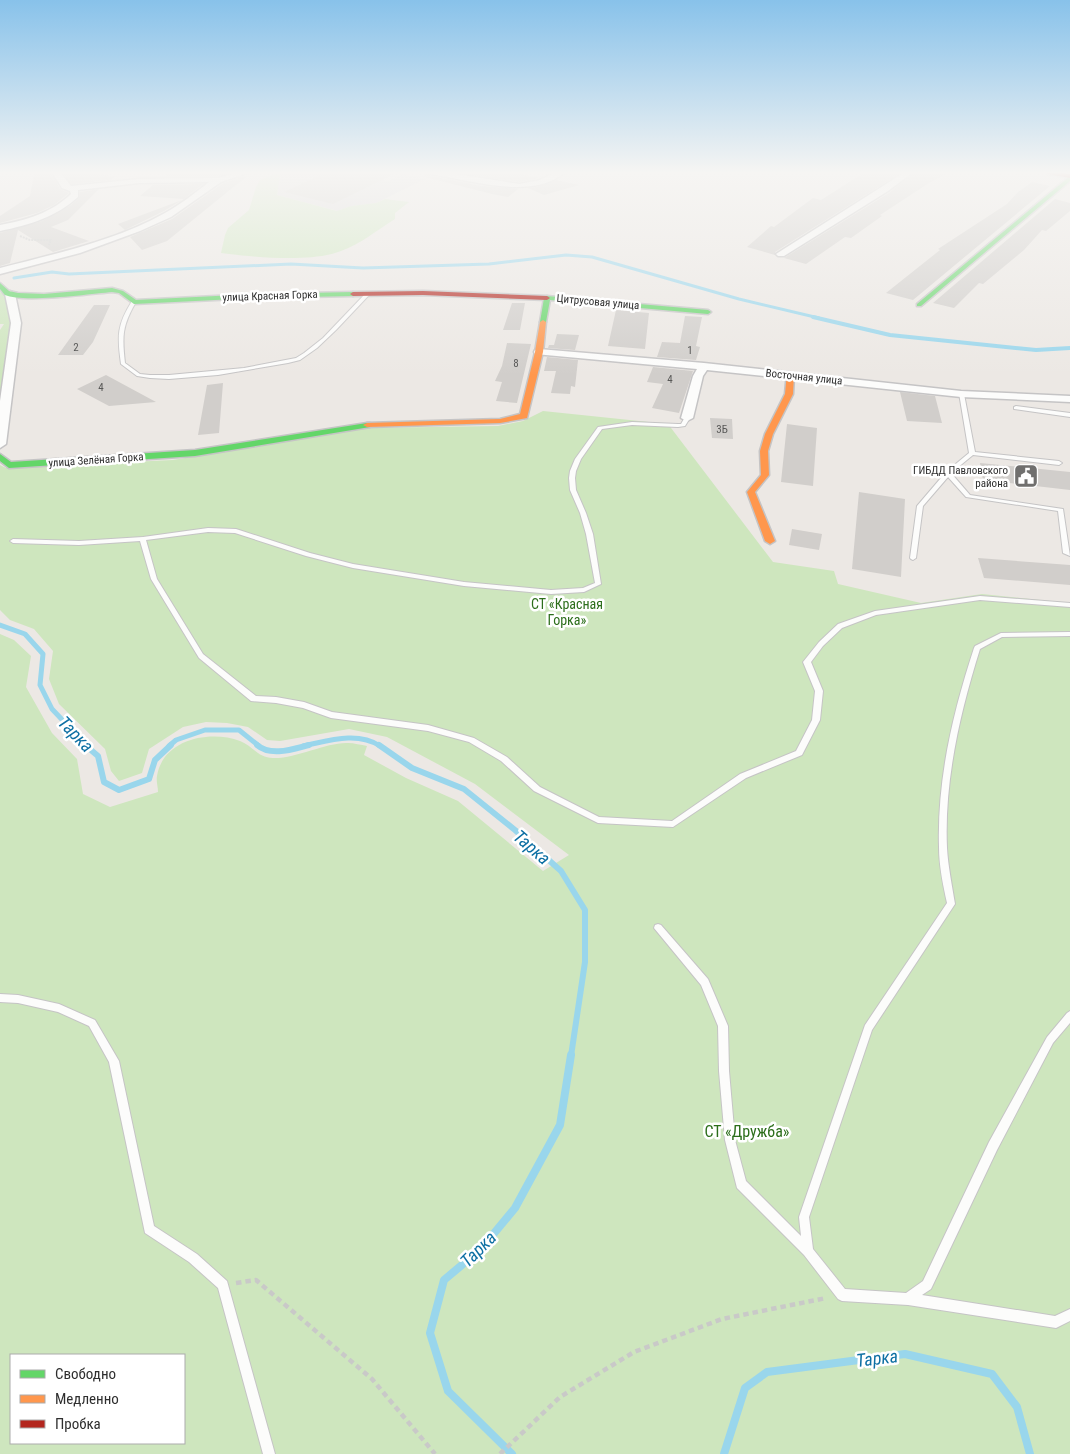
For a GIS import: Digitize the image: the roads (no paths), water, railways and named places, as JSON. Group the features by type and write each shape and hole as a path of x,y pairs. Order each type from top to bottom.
{"street":[{"path":"0,271 111,240"},
{"path":"781,254 804,240"},
{"path":"919,305 996,240"},
{"path":"0,285 3,291 10,294 43,295 112,290 120,292 134,302"},
{"name":"улица Красная Горка","path":"134,302 256,296 423,293 548,298"},
{"path":"0,444 16,323 10,294"},
{"name":"Цитрусовая улица","path":"195,453 362,425 500,421 524,416 539,352 548,298 708,312"},
{"name":"Восточная улица","path":"539,352 704,366 961,394 1070,399"},
{"path":"687,418 698,376 704,366"},
{"path":"770,541 750,492 765,475 764,451 789,394 790,375"},
{"name":"улица Зелёная Горка","path":"0,457 10,465 195,453"}],"lane":[{"path":"134,302 122,321 120,340 123,364 139,376 167,378 252,368 298,359 322,340 368,294"},
{"path":"961,394 972,453"},
{"path":"1016,408 1070,415"},
{"path":"13,541 79,543 143,539 208,530 236,531 308,555 353,566 417,577 464,584 551,592 584,590 598,584 595,560 585,519 572,488 573,471 582,453 600,428 618,424 645,424 671,428 683,424 687,418"},
{"path":"913,558 920,506 948,473 972,453 1059,463"},
{"path":"948,473 968,496 1061,510 1066,553 1070,554"},
{"path":"143,539 154,579 201,656 254,699 276,700 304,705 331,715 428,728 471,740 504,760 537,788 598,820 673,824 743,776 799,753 816,720 819,691 807,662 821,644 840,626 875,613 980,598 1070,605"},
{"path":"808,1251 804,1217 868,1028 951,904 943,848 946,787 966,680 977,648 1001,635 1070,634"},
{"path":"658,928 705,982 723,1026 724,1071 730,1140 741,1184 808,1251 842,1295 908,1300 1056,1322 1070,1315"},
{"path":"0,998 18,999 59,1008 92,1023 114,1061 148,1229 193,1258 223,1285 269,1454"},
{"path":"908,1300 927,1285 997,1138 1050,1040 1070,1016"}],"waterway":[{"path":"14,278 52,272 69,274 291,264 363,268 489,264 566,255 592,257 739,299 819,318"},
{"path":"813,317 890,335 1036,350 1070,348"},
{"name":"Тарка","path":"0,625 25,634 43,654 40,685 52,709 87,746"},
{"name":"Тарка","path":"169,746 176,740 205,730 239,730 259,746"},
{"name":"Тарка","path":"303,746 342,738 362,739 380,746"},
{"name":"Тарка","path":"85,745 98,756 104,782 119,790 149,779 155,760 171,745"},
{"name":"Тарка","path":"257,745 269,751 289,750 309,745"},
{"name":"Тарка","path":"379,745 412,768 464,789 515,830 561,871 585,910 585,962 571,1056"},
{"name":"Тарка","path":"512,1454 448,1391 430,1333 444,1280 481,1249 515,1208 560,1125 571,1055"},
{"name":"Тарка","path":"724,1454 745,1388 767,1372 905,1354 992,1374 1017,1407 1030,1454"}],"place":[{"name":"ГИБДД Павловского района","path":"1026,476"}],"park label":[{"name":"СТ «Красная Горка»","path":"567,612"},
{"name":"СТ «Дружба»","path":"747,1131"}]}
